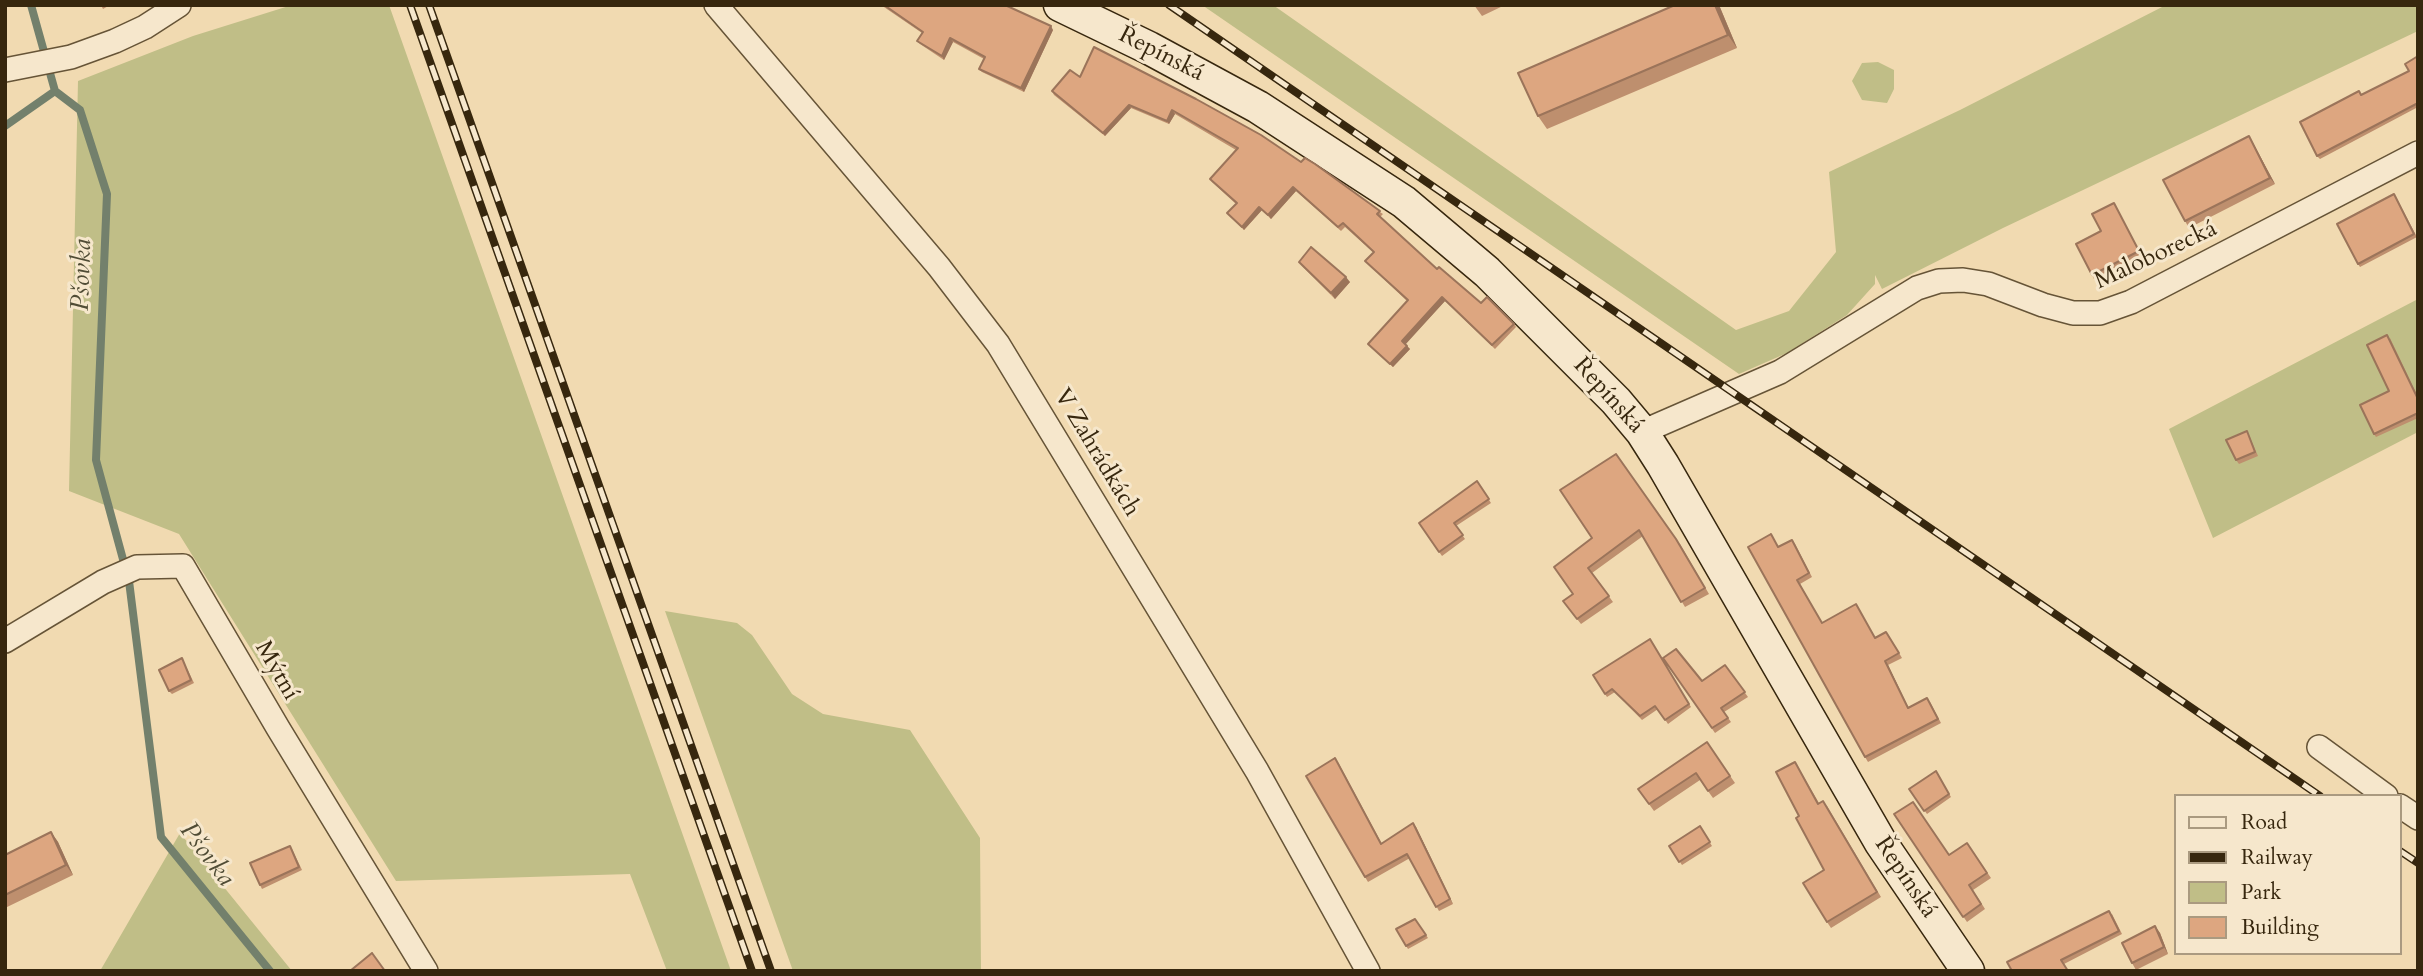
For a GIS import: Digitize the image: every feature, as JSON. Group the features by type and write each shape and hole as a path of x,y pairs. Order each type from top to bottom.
{"street":[{"path":"7,69 71,57 116,41 180,5"},
{"name":"V Zahrádkách","path":"716,5 939,267 998,344 1257,771 1368,971"},
{"name":"Řepínská","path":"1060,5 1149,48 1258,107 1404,202 1487,272 1616,401 1642,432 1881,844 1968,971"},
{"name":"Maloborecká","path":"1642,432 1780,372 1917,288 1939,281 1963,280 1988,284 2043,305 2073,313 2100,313 2131,302 2418,153"},
{"name":"Mýtní","path":"5,641 103,582 137,567 183,566 426,971"},
{"path":"2319,747 2383,794"},
{"path":"2402,807 2418,818"}],"green space":[{"path":"292,5 389,5 731,971 667,971 630,874 396,881 179,534 69,491 78,81 193,36"},
{"path":"1202,5 1273,5 1736,330 1789,311 1836,252 1829,172 1960,110 2166,5 2418,5 2418,31 2003,228 1882,289 1875,275 1875,284 1847,315 1787,353 1739,374"},
{"path":"1878,62 1894,70 1894,89 1887,103 1862,100 1852,81 1862,63"},
{"path":"2418,299 2418,432 2213,538 2169,429"},
{"path":"665,611 737,623 752,635 792,694 823,714 910,730 980,838 981,971 793,971"},
{"path":"180,833 292,971 100,971"}],"building":[{"path":"884,5 1005,5 1051,26 1021,88 979,69 985,57 950,38 942,56 917,41 923,32"},
{"path":"1675,5 1715,5 1728,35 1538,116 1518,73"},
{"path":"1094,47 1261,135 1301,162 1305,158 1315,164 1380,211 1377,214 1437,269 1439,267 1481,303 1487,297 1514,324 1492,345 1442,297 1402,341 1407,346 1390,364 1368,344 1408,300 1365,261 1374,252 1343,223 1338,227 1293,187 1268,215 1259,207 1242,227 1227,213 1237,203 1210,179 1238,148 1172,110 1167,121 1129,105 1103,133 1052,91 1070,70 1080,77"},
{"path":"2418,56 2418,103 2317,156 2300,122 2359,91 2361,95 2409,71 2405,64"},
{"path":"2249,136 2270,178 2185,221 2163,180"},
{"path":"2394,194 2414,234 2358,264 2337,224"},
{"path":"2114,203 2139,251 2092,275 2076,244 2101,231 2092,214"},
{"path":"1311,247 1346,277 1331,293 1299,262"},
{"path":"2387,335 2418,399 2418,413 2374,434 2360,405 2389,391 2367,345"},
{"path":"2247,431 2255,452 2236,460 2226,440"},
{"path":"1616,454 1676,539 1705,588 1681,602 1639,530 1588,568 1609,596 1577,619 1563,601 1573,594 1554,567 1592,538 1560,490"},
{"path":"1477,481 1489,499 1454,523 1463,535 1439,552 1419,523"},
{"path":"1771,534 1778,547 1792,540 1809,573 1797,580 1822,623 1856,604 1875,638 1886,632 1899,653 1885,661 1908,708 1927,698 1938,719 1865,757 1748,547"},
{"path":"1650,639 1689,704 1665,720 1655,706 1640,716 1612,689 1605,694 1593,675"},
{"path":"1676,649 1702,681 1725,665 1745,692 1721,708 1728,718 1712,728 1663,658"},
{"path":"182,658 191,680 169,691 159,670"},
{"path":"1707,742 1730,776 1708,791 1696,773 1649,804 1638,789"},
{"path":"1335,758 1381,844 1413,823 1450,899 1436,907 1407,854 1365,877 1306,776"},
{"path":"1795,762 1818,804 1823,801 1877,892 1827,922 1803,883 1824,870 1796,818 1799,816 1776,772"},
{"path":"1936,771 1949,794 1924,811 1909,789"},
{"path":"1913,802 1949,855 1967,843 1987,873 1969,885 1981,904 1963,917 1894,814"},
{"path":"1700,826 1710,842 1679,862 1669,846"},
{"path":"51,832 66,865 5,895 5,855"},
{"path":"290,846 299,867 260,885 250,863"},
{"path":"2109,911 2119,931 2061,960 2068,971 2012,971 2007,962"},
{"path":"1415,919 1426,935 1406,946 1396,929"},
{"path":"2155,926 2164,947 2132,963 2122,943"},
{"path":"372,953 385,971 350,971"}],"waterway":[{"name":"Pšovka","path":"31,5 55,91 80,110 107,194 96,460 124,563"},
{"path":"5,126 55,91"},
{"name":"Pšovka","path":"129,581 161,837 270,971"}],"railway":[{"path":"410,5 752,971"},
{"path":"429,5 771,971"},
{"path":"1169,5 2317,794"},
{"path":"2402,852 2418,863"}]}
